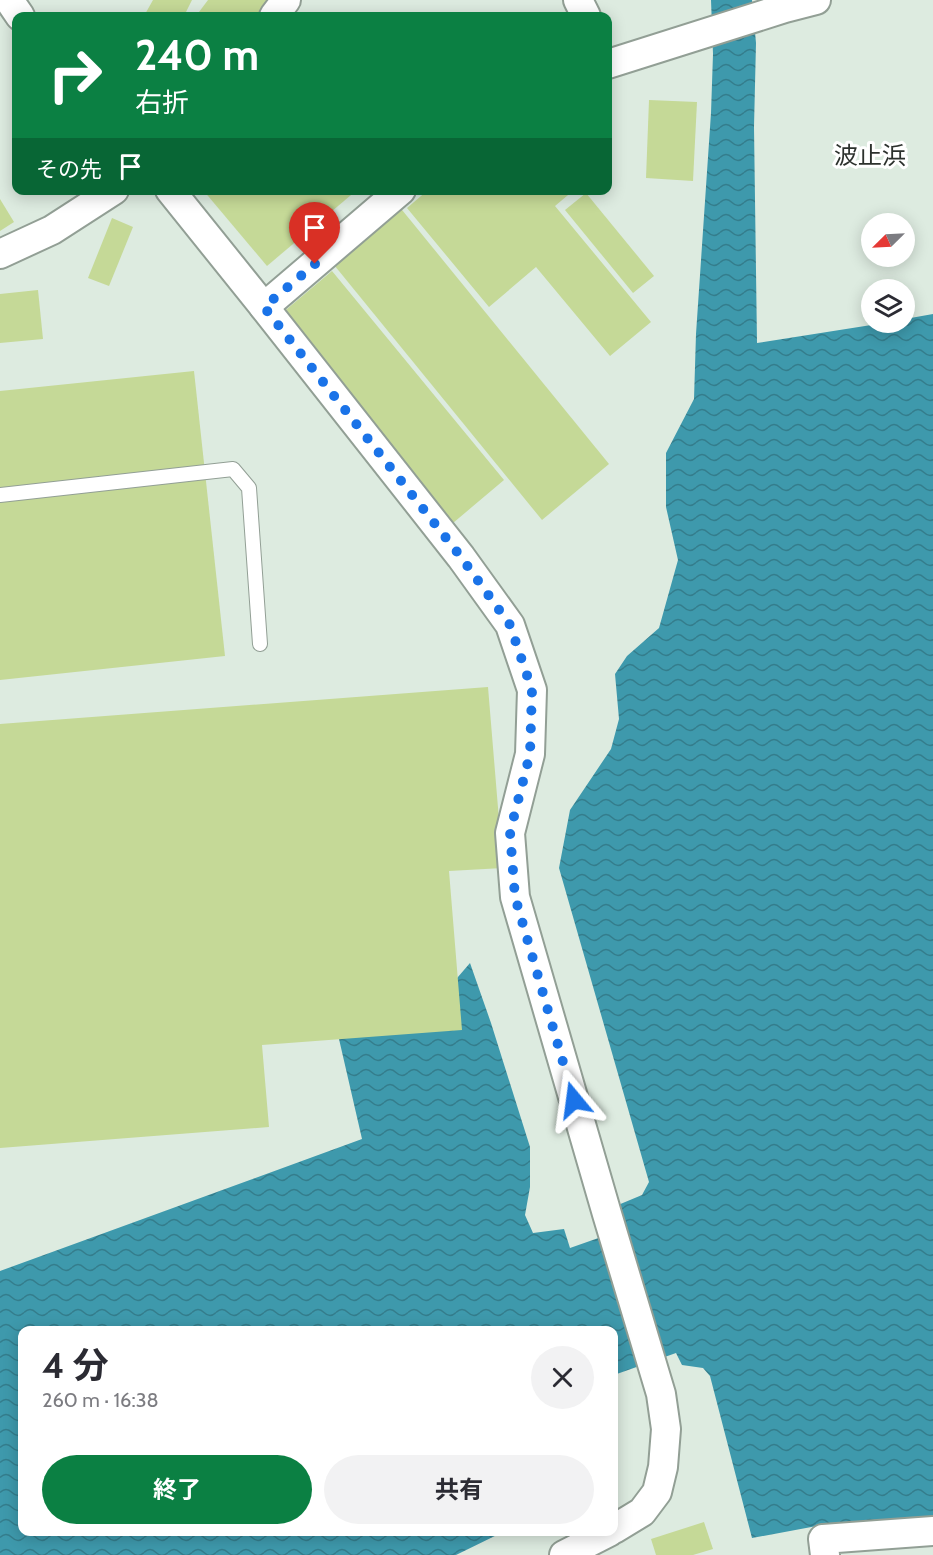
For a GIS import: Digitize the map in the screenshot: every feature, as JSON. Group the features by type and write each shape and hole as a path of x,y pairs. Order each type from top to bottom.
{"street":[{"path":"612,63 816,0"},
{"path":"0,254 52,230 106,195"},
{"path":"174,195 461,557 510,625 532,690 530,754 510,832 515,897 606,1214 661,1394 666,1429 663,1467 657,1492 642,1512 618,1527"},
{"path":"264,307 395,195"},
{"path":"825,1555 824,1539 933,1531"},
{"path":"564,1555 601,1536"}],"lane":[{"path":"0,495 232,470 249,488 260,644"}],"water":[{"path":"711,0 752,0 756,43 754,127 757,343 861,327 861,333 915,333 915,317 933,314 933,1523 822,1525 752,1538 710,1376 703,1368 682,1365 676,1353 618,1374 618,1326 18,1326 18,1536 495,1536 456,1555 0,1555 0,1271 362,1139 339,1039 433,1006 470,963 530,1147 530,1187 525,1215 533,1233 564,1229 570,1248 624,1229 618,1205 642,1195 649,1182 559,868 570,810 611,749 619,719 615,674 627,656 659,628 678,560 666,507 666,453 694,399 696,334 713,54"}],"building":[{"path":"153,0 192,0 186,12 146,12"},
{"path":"208,0 275,0 267,12 199,12"},
{"path":"649,100 697,102 693,181 646,178"},
{"path":"207,195 351,195 267,266"},
{"path":"422,195 568,195 555,206 651,322 610,356 536,267 489,307 407,208"},
{"path":"584,195 588,195 654,276 633,293 565,210"},
{"path":"0,199 14,222 0,231"},
{"path":"398,205 609,464 542,520 330,260"},
{"path":"112,218 133,227 109,286 88,278"},
{"path":"332,271 504,480 453,523 281,314"},
{"path":"38,290 43,339 0,343 0,294"},
{"path":"194,371 225,656 0,680 0,391"},
{"path":"488,687 503,868 449,871 462,1030 262,1045 269,1127 0,1148 0,724"},
{"path":"704,1522 713,1549 693,1555 656,1555 651,1539"}],"district":[{"name":"波止浜","path":"870,156"}],"route":[{"path":"315,264 264,307 461,557 510,625 532,690 530,754 510,832 515,897 574,1100"}]}
